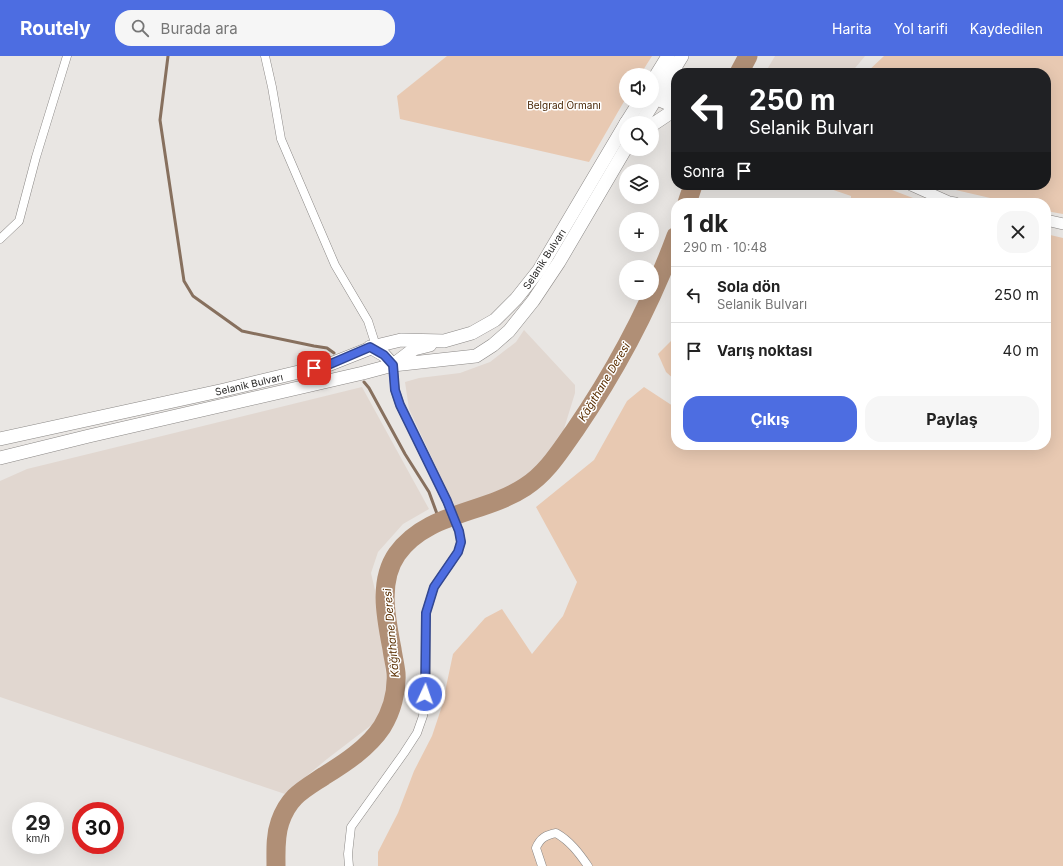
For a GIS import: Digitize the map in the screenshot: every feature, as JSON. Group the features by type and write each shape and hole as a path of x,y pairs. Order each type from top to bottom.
{"main road":[{"path":"659,84 671,69"},
{"path":"659,90 671,94"},
{"path":"659,94 666,103 671,106"},
{"path":"659,120 671,112"},
{"name":"Selanik Bulvarı","path":"0,439 224,390 328,365 373,346 400,340 444,341 472,332 495,320 516,299 539,270 619,135"},
{"name":"Selanik Bulvarı","path":"0,458 393,365 476,356 493,345 509,331 533,301 559,262 622,156"},
{"path":"922,190 939,198"},
{"path":"1051,221 1063,224"},
{"path":"373,346 393,365 414,349 444,341"},
{"path":"50,428 56,444"}],"street":[{"path":"0,239 19,221 36,157 67,56"},
{"path":"265,56 281,139 335,264 368,321 373,346"},
{"path":"349,866 348,854 351,827 417,733 423,716 426,682 426,613 434,587 458,552 461,542 459,531 447,501 400,405 395,390 393,365"},
{"path":"542,866 536,848 539,841 547,835 556,833 567,839 588,866"}],"shaded area":[{"path":"775,56 865,56 855,68 768,68"},
{"path":"524,330 575,385 575,393 563,432 554,454 539,471 516,486 489,498 455,507 409,409 405,382 419,378 460,373 490,362 516,342"},
{"path":"362,387 429,509 403,524 378,552 371,573 381,616 388,700 378,720 327,759 285,794 0,697 0,481 27,469"}],"green space":[{"name":"Belgrad Ormanı","path":"447,56 652,56 644,68 619,68 619,108 620,108 589,162 400,119 397,96"},
{"path":"884,56 1063,56 1063,214 1051,212 1051,198 990,198 956,190 1051,190 1051,68 871,68"},
{"path":"834,190 892,190 913,198 851,198 851,196"},
{"path":"1051,235 1063,238 1063,866 378,866 378,852 398,813 414,771 432,736 442,706 453,654 485,618 502,609 532,654 563,616 577,582 536,507 594,460 627,401 644,387 671,405 671,450 1051,450"},
{"path":"671,341 671,376 666,372 658,354"}],"waterway":[{"path":"168,56 160,120 184,281 193,296 242,331 327,348 334,353"},
{"name":"Kâğıthane Deresi","path":"742,68 748,56"},
{"name":"Kâğıthane Deresi","path":"689,198 691,190"},
{"name":"Kâğıthane Deresi","path":"276,866 277,833 284,813 292,800 303,790 348,760 370,742 382,727 389,714 395,694 396,673 386,612 385,588 387,576 397,554 409,540 424,530 440,521 509,496 525,487 547,468 575,430 605,384 632,336 671,248"},
{"path":"364,382 369,388 405,454 429,492 440,522"}],"route":[{"path":"314,368 328,365 370,347 387,357 393,365 395,390 400,405 447,501 459,531 461,542 458,552 446,567 434,587 426,613 425,694"}]}
